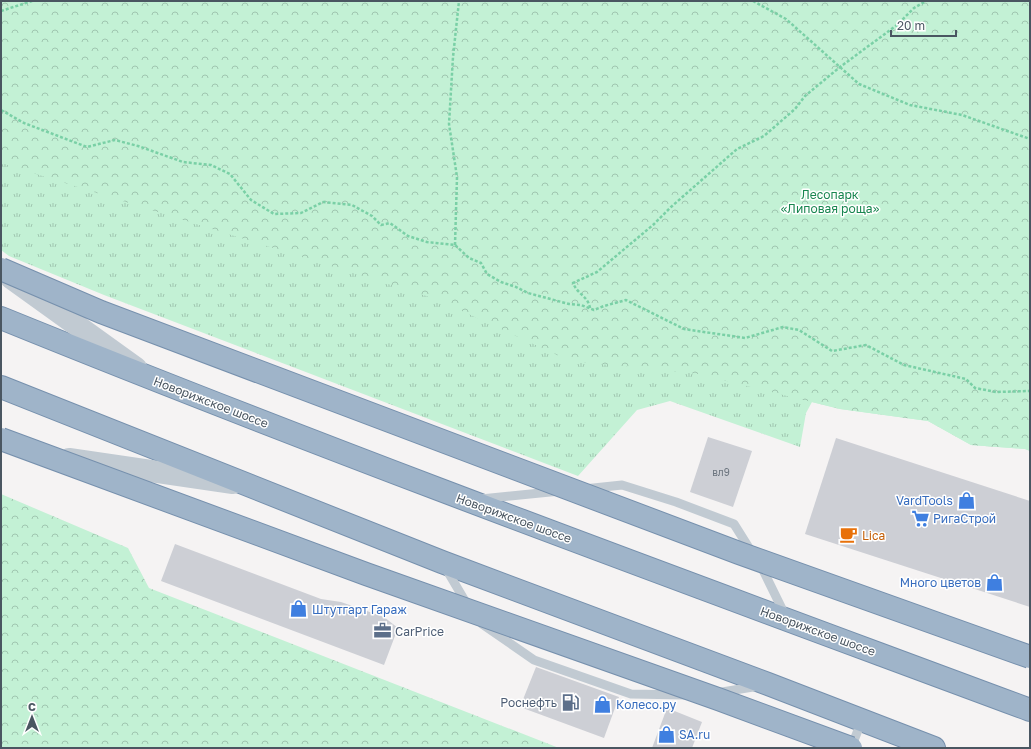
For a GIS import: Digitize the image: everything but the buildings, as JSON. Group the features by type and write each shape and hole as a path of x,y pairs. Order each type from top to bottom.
{"highway":[{"path":"1,270 101,312 739,553 1030,656"},
{"name":"Новорижское шоссе","path":"1,318 152,379 467,501 1030,710"},
{"path":"1,387 442,562 934,748"},
{"path":"1,439 358,571 851,748"}],"street":[{"path":"1,270 152,379"},
{"path":"1,446 60,458 246,485"}],"lane":[{"path":"467,501 622,485 676,502 734,524 763,570 787,620"},
{"path":"442,562 475,619 534,660 631,694 700,696 768,684"},
{"path":"851,748 862,720"}],"path":[{"path":"1,11 32,1"},
{"path":"455,244 457,178 449,124 453,57 459,1"},
{"path":"753,1 786,19 860,84 910,105 962,115 1030,140"},
{"path":"590,308 589,302 576,291 573,283 598,272 653,225 671,207 737,149 764,136 796,109 805,96 840,67 897,25 914,8 926,1"},
{"path":"1,110 24,123 87,147 115,140 138,146 183,162 211,165 230,174 251,200 274,214 301,213 323,202 352,205 372,216 381,225 390,223 408,236 427,242 455,244 468,258 480,262 487,274 501,282 528,293 594,310 626,300 684,329 745,338 783,327 799,330 832,351 866,345 904,365 966,379 975,388 996,392 1030,390"}],"green space":[{"name":"Лесопарк «Липовая роща»","path":"1,1 1030,1 1030,451 1025,449 971,445 928,421 840,409 812,402 806,413 800,447 670,401 637,410 578,476 104,295 9,256 1,250"},
{"name":"Лесопарк «Липовая роща»","path":"1,1 1030,1 1030,451 1025,449 971,445 928,421 840,409 698,374 570,361 436,299 1,163"},
{"path":"1,494 128,548 149,588 559,748 1,748"}],"place":[{"name":"VardTools","path":"966,500"},
{"name":"РигаСтрой","path":"920,518"},
{"name":"Lica","path":"849,535"},
{"name":"Много цветов","path":"994,582"},
{"name":"Штутгарт Гараж","path":"299,609"},
{"name":"CarPrice","path":"382,631"},
{"name":"Роснефть","path":"570,702"},
{"name":"Колесо.ру","path":"603,704"},
{"name":"SA.ru","path":"666,734"}]}
